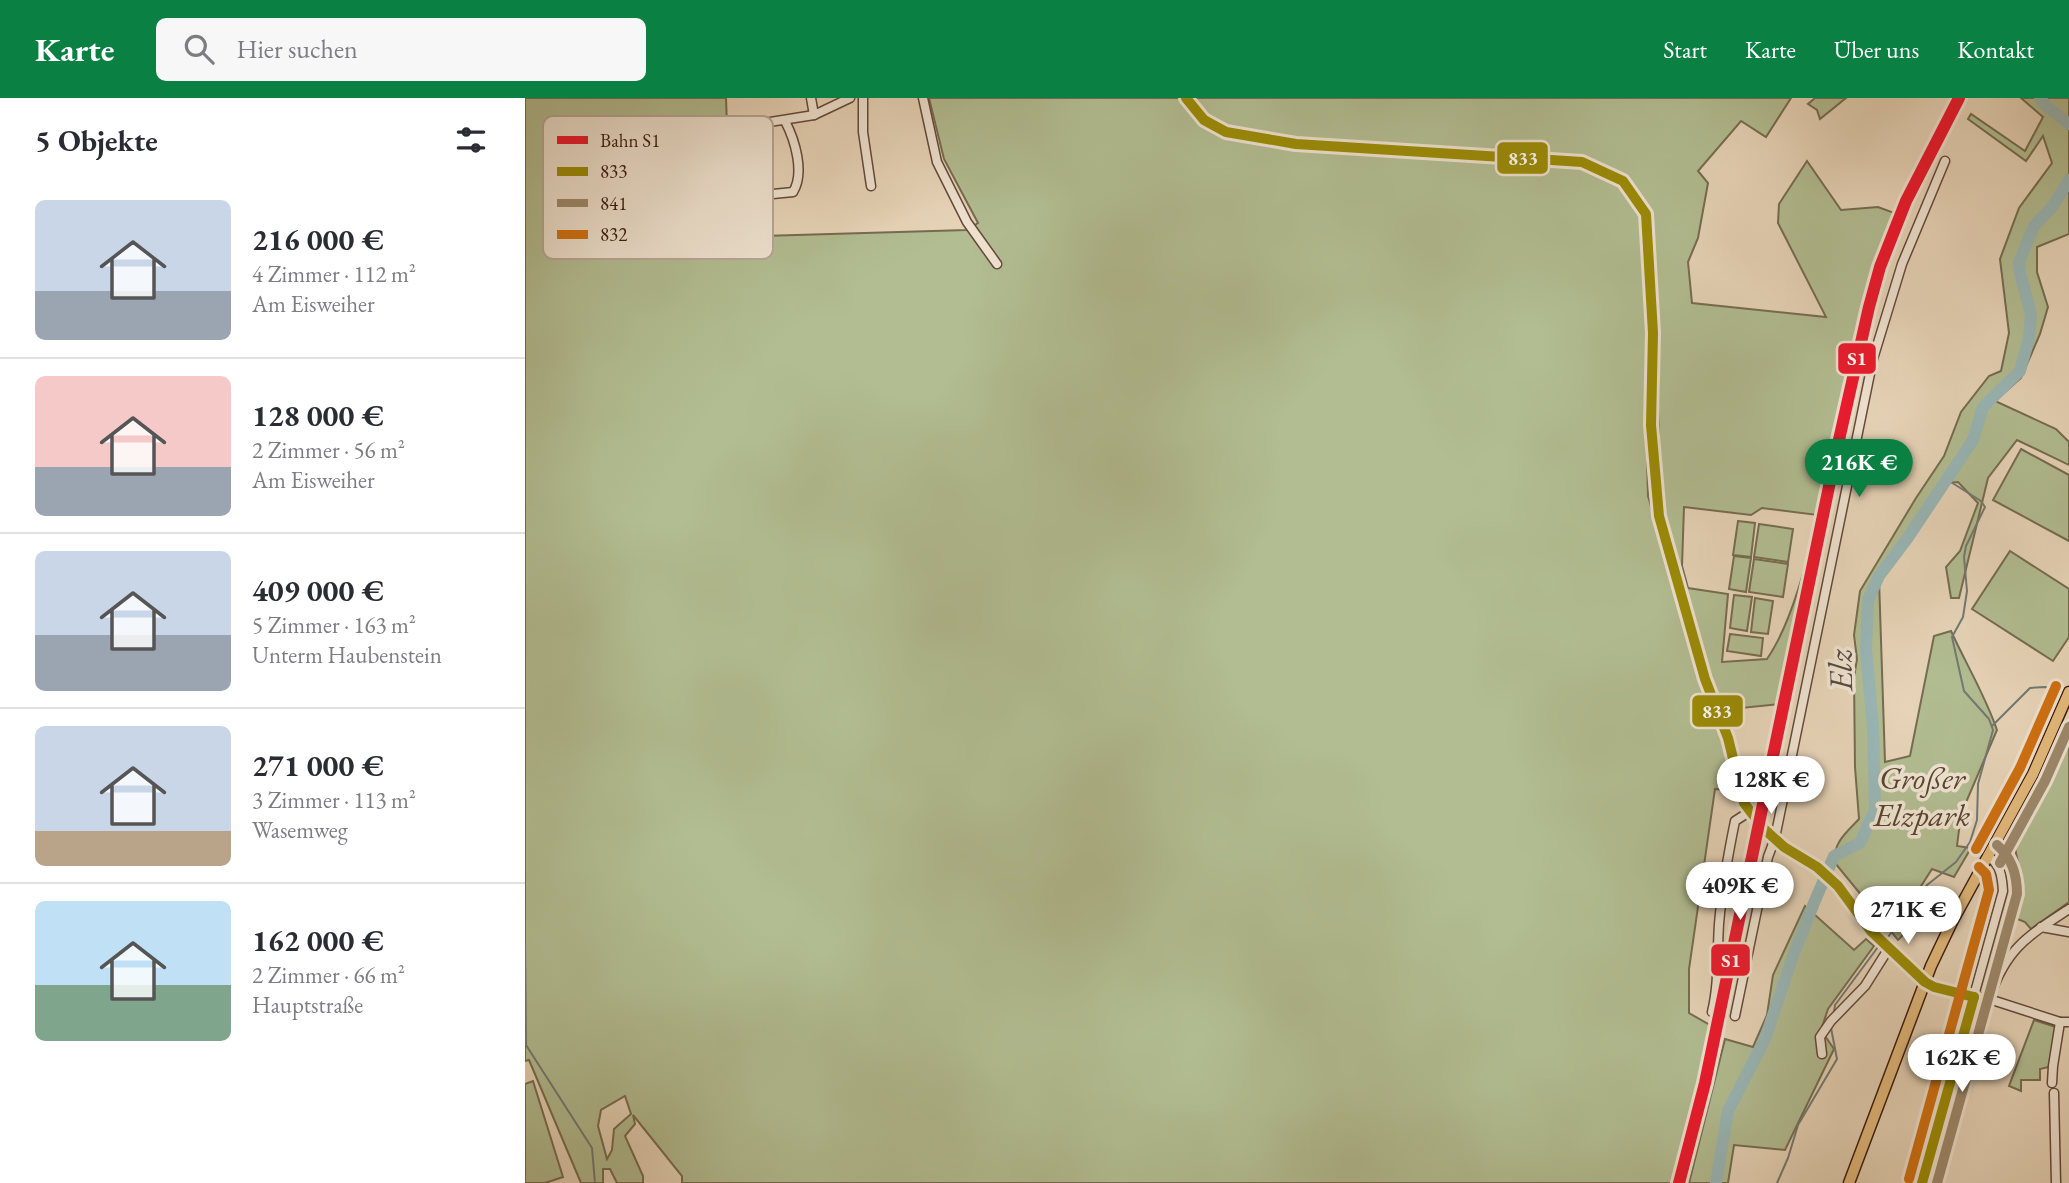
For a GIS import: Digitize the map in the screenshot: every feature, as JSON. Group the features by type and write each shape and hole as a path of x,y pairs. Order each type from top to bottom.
{"main road":[{"path":"1849,1183 1925,982 1952,922 2033,774 2069,692"}],"street":[{"path":"811,98 814,115"},
{"path":"773,122 814,115 850,98"},
{"path":"863,98 863,132 871,186"},
{"path":"923,98 937,162 967,222 997,264"},
{"path":"1185,98 1204,120 1226,132 1296,144 1582,162 1623,181 1646,214 1653,333 1651,425 1659,516 1705,679 1728,738 1740,795 1749,813 1794,855 1817,867 1837,887 1871,932 1925,982 1934,987 1989,999 2065,1022 2053,1066 2052,1083"},
{"path":"773,194 793,192 798,185 796,152 785,121"},
{"path":"1735,1016 1768,857 1775,838 1873,359 1902,264 1945,161"},
{"path":"1711,1012 1717,993 1719,926 1732,834 1735,821 1749,813"},
{"path":"1922,1183 2003,891 2002,874 1995,861 1988,856"},
{"path":"1989,999 2000,970 2021,943 2069,909"},
{"path":"2041,927 2069,932"},
{"path":"1822,1054 1820,1037 1833,1019 1865,986 1889,948"},
{"path":"2054,1093 2056,1183"}],"green space":[{"path":"525,98 726,98 727,116 543,116 543,259 773,259 773,236 967,230 978,223 944,159 929,98 1791,98 1766,137 1741,121 1698,171 1708,183 1698,238 1688,262 1692,303 1826,317 1778,223 1779,204 1807,161 1841,210 1878,207 1897,214 1878,263 1853,366 1781,704 1722,710 1661,514 1659,374 1645,376 1648,496 1702,678 1725,740 1735,790 1715,789 1689,969 1689,1013 1715,1028 1700,1094 1673,1183 682,1183 682,1176 633,1115 635,1124 625,1136 643,1176 643,1183 617,1183 610,1169 603,1169 603,1183 581,1183 529,1060 525,1061","holes":["1684,507 1751,515 1762,508 1818,515 1791,609 1767,659 1722,662 1728,594 1688,588 1682,566","625,1096 631,1114 614,1129 612,1150 607,1159 598,1126 601,1110"]},
{"path":"1815,98 1846,98 1820,119 1817,110 1808,104"},
{"name":"Großer Elzpark","path":"2021,98 2069,98 2069,234 2037,247 2037,272 2048,307 2040,334 2021,378 1995,401 2056,429 2069,442 2069,465 2017,440 1988,478 1959,598 1951,598 1946,567 1960,551 1978,503 1958,482 1948,483 1879,579 1885,762 1910,756 1934,636 1951,631 1997,730 1961,814 1957,846 1971,848 1954,877 1932,869 1916,894 1920,915 1898,940 1835,863 1838,844 1859,819 1855,767 1854,677 1857,659 1854,635 1860,591 1944,456 1961,412 1989,376 2001,371 2009,333 2000,259 2019,208 2052,163 2043,136 2026,161 1968,119 1971,114 2025,151 2043,117"},
{"path":"2021,449 2069,475 2069,541 1993,500"},
{"path":"1738,521 1755,523 1751,557 1733,555"},
{"path":"1759,524 1793,529 1788,562 1754,557"},
{"path":"2010,551 2069,589 2069,637 2053,661 1972,609"},
{"path":"1734,556 1751,558 1746,592 1729,589"},
{"path":"1754,559 1788,564 1783,597 1749,592"},
{"path":"1734,595 1752,597 1747,631 1730,628"},
{"path":"1755,598 1773,601 1768,634 1751,632"},
{"path":"1730,634 1763,638 1761,656 1727,651"},
{"path":"2069,720 2069,902 2031,929 2025,922 2005,914 2019,868 2015,848"},
{"path":"1805,906 1854,950 1866,939 1874,946 1828,1009 1821,1030 1834,1049 1785,1150 1734,1145 1728,1183 1689,1183 1725,1039 1753,1047 1767,1015 1773,975"},
{"path":"2034,1020 2059,1028 2053,1066 2040,1069 2040,1080 2021,1080 2021,1091 2009,1086"},
{"path":"533,1081 563,1177 545,1183 525,1183 525,1084"}],"waterway":[{"name":"Elz","path":"2040,98 2069,124"},
{"name":"Elz","path":"1716,1183 1728,1111 1765,1039 1793,956 1834,856 1860,843 1875,810 1873,728 1866,650 1868,600 1879,576 1973,440 1983,407 2020,371 2029,338 2031,314 2019,262 2034,226 2053,206 2069,180"},
{"path":"1888,937 1927,885 1956,862 1970,842 1977,820 1978,784 1993,730 1989,719 1964,691 1952,637 1963,617 1967,591 1964,557 1966,546 1985,507 1981,501 1946,479"},
{"path":"1992,726 2030,688 2045,687 2062,692"},
{"path":"525,946 526,1045 592,1148 595,1183"},
{"path":"1834,1012 1835,1005 1878,947"},
{"path":"1777,1183 1798,1125 1837,1059 1831,1028"}],"rail line":[{"name":"S1","path":"1679,1183 1705,1083 1869,307 1880,267 1906,201 1959,98"}],"transit line":[{"name":"833","path":"1186,98 1204,120 1226,132 1296,144 1582,162 1623,181 1646,214 1653,333 1651,425 1659,516 1705,679 1728,738 1744,803 1763,828 1784,847 1817,867 1838,886 1871,931 1925,982 1934,987 1974,997"},
{"name":"832","path":"1976,849 2020,768 2056,686"},
{"name":"841","path":"2000,863 2045,781 2069,727"},
{"name":"841","path":"1937,1183 2017,894 2013,867 1997,845"},
{"name":"832","path":"1909,1179 1989,890 1986,874 1979,867"},
{"name":"833","path":"1922,1183 1974,997"}]}
